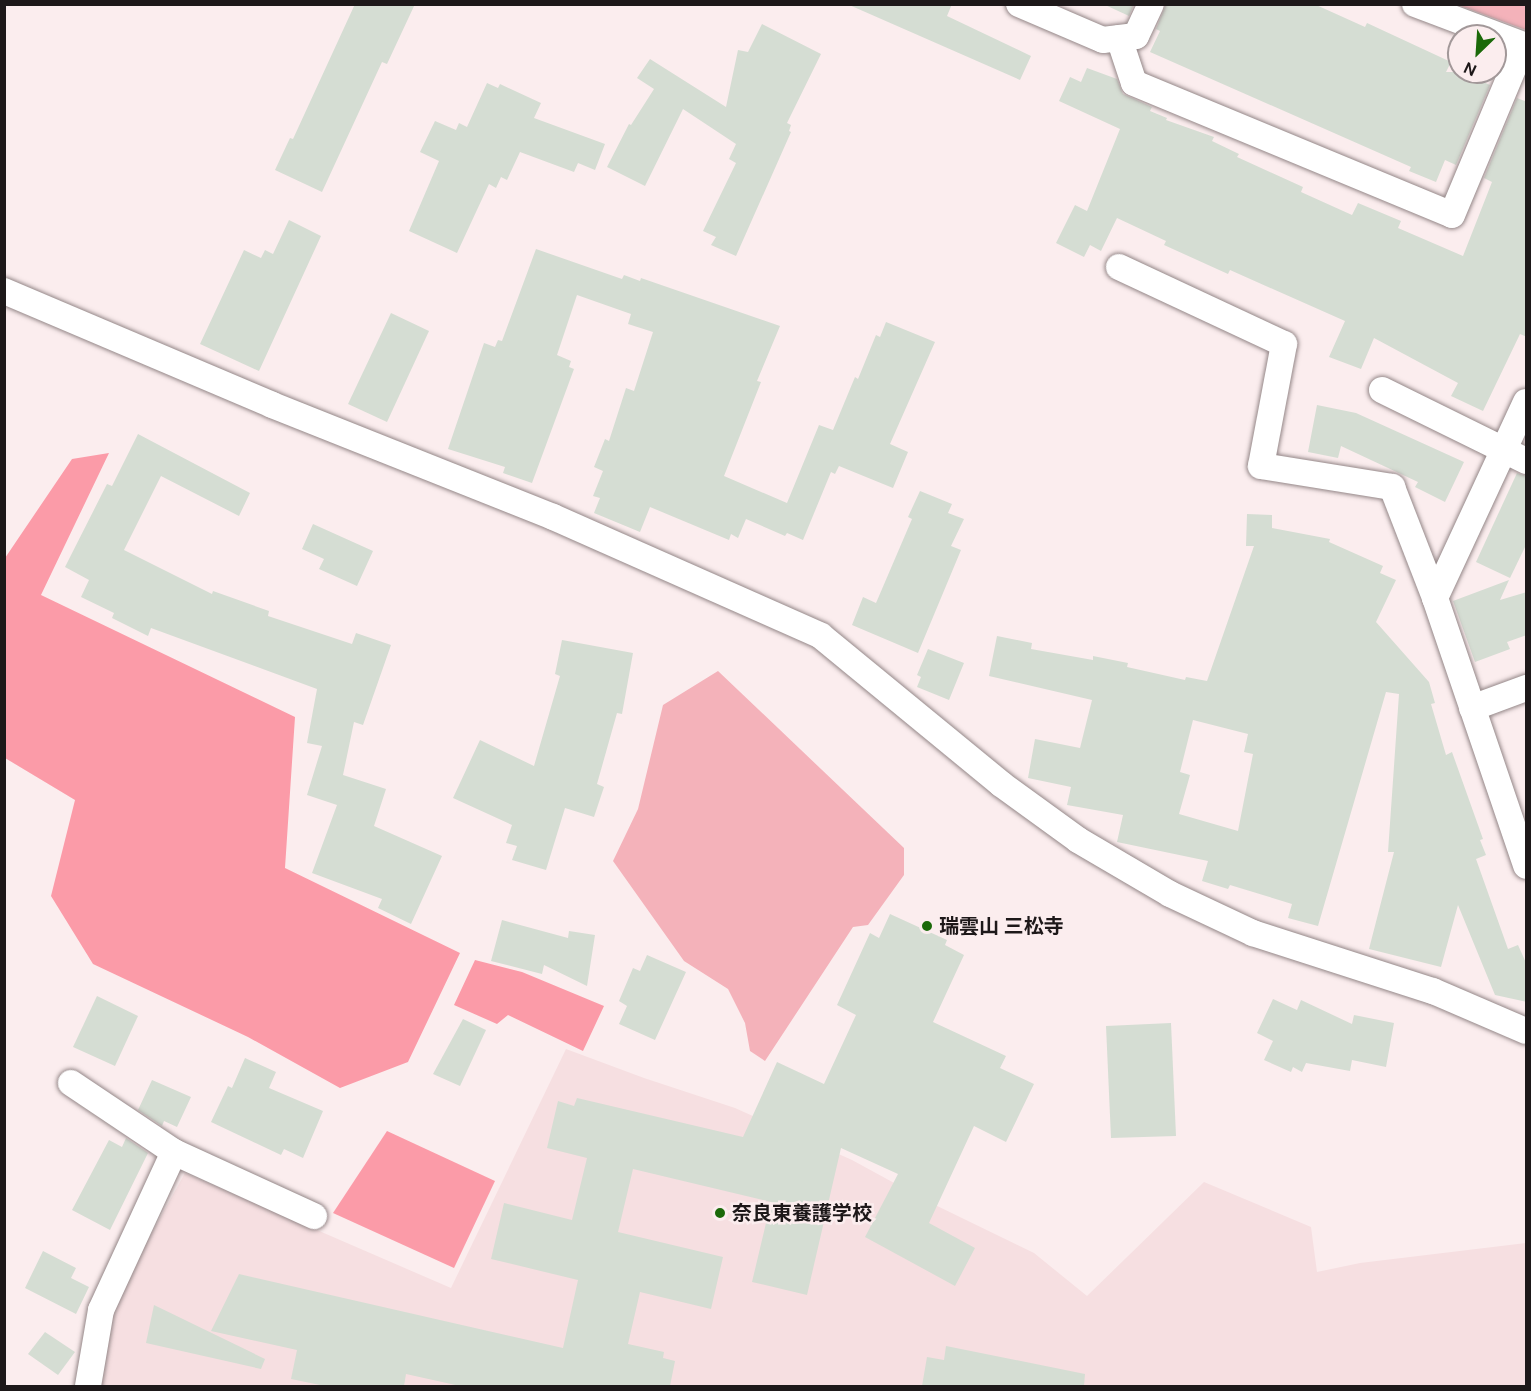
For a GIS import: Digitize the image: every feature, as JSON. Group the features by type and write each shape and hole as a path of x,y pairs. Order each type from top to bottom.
{"street":[{"path":"1019,4 1102,40 1136,36 1151,4"},
{"path":"1119,38 1134,83 1452,215 1525,45 1415,4"},
{"path":"1119,267 1284,344 1261,466 1392,487 1434,598 1527,866"},
{"path":"4,291 272,405 553,517 821,636 1001,784 1078,840 1170,894 1253,933 1433,991 1527,1031"},
{"path":"1382,390 1527,461"},
{"path":"1434,598 1527,402"},
{"path":"1472,708 1527,688"},
{"path":"71,1083 174,1152 314,1216"},
{"path":"88,1386 101,1310 174,1152"}],"shaded area":[{"path":"1458,5 1526,5 1526,30"},
{"path":"109,453 41,595 295,717 285,868 460,953 408,1062 340,1088 248,1037 93,964 51,896 75,800 5,758 5,558 72,459"},
{"path":"718,671 904,848 904,875 868,925 853,927 765,1061 750,1051 745,1023 728,989 684,961 613,861 638,809 663,705"},
{"path":"475,960 522,972 604,1006 583,1051 508,1015 497,1024 454,1005"},
{"name":"奈良東養護学校","path":"566,1049 735,1108 852,1160 929,1202 1034,1253 1087,1296 1204,1182 1311,1227 1317,1272 1360,1263 1526,1243 1526,1386 98,1386 115,1299 185,1173 451,1288"},
{"path":"387,1131 495,1181 454,1268 333,1213"}],"building":[{"path":"355,4 415,4 387,64 382,62 322,192 275,170 290,138 293,139"},
{"path":"847,4 952,4 947,16 1031,56 1020,80"},
{"path":"1103,4 1134,4 1129,16"},
{"path":"1166,4 1314,4 1365,27 1367,23 1447,60 1447,84 1490,85 1456,165 1445,160 1436,182 1409,171 1411,167 1150,52 1160,31 1156,29"},
{"path":"762,24 821,54 787,123 791,125 789,131 791,132 736,256 711,245 716,237 703,231 736,163 729,159 736,144 683,109 645,186 607,167 629,124 631,125 654,89 637,78 650,59 726,107 738,50 748,52"},
{"path":"1087,68 1117,79 1123,94 1152,107 1150,111 1167,118 1166,120 1214,137 1212,141 1239,154 1237,157 1303,187 1301,192 1352,215 1358,203 1401,221 1398,228 1463,256 1492,182 1484,178 1517,98 1527,102 1527,337 1520,334 1483,411 1451,396 1458,383 1374,338 1361,369 1329,357 1345,321 1230,270 1228,274 1164,245 1166,241 1117,218 1101,251 1090,245 1084,257 1056,243 1075,205 1087,211 1120,129 1059,101 1070,77 1081,82"},
{"path":"487,83 498,88 500,84 541,103 534,118 605,144 595,170 578,163 574,172 520,152 507,180 501,177 496,188 489,184 457,253 409,231 439,161 420,152 435,121 456,130 459,123 467,127"},
{"path":"289,220 321,236 259,371 200,344 244,250 261,258 265,250 273,254"},
{"path":"536,249 622,279 624,275 640,281 641,278 780,326 757,381 761,382 724,476 787,503 819,425 833,430 855,377 858,379 876,335 880,337 886,322 935,342 890,444 908,452 893,488 839,466 835,474 831,472 803,540 787,533 785,536 746,519 738,538 731,534 729,540 650,507 640,532 594,513 600,498 593,496 603,471 594,467 605,439 609,441 626,388 634,391 653,332 628,324 631,314 577,295 557,355 571,361 569,367 574,369 532,483 503,473 505,467 448,449 484,343 495,347 498,340 502,341"},
{"path":"391,313 429,331 387,422 348,404"},
{"path":"1317,405 1356,413 1464,462 1445,502 1415,487 1418,482 1341,446 1338,458 1308,452"},
{"path":"138,434 250,493 239,516 161,476 124,550 212,594 213,591 269,611 268,616 352,644 356,633 391,645 363,725 354,722 343,775 386,789 374,826 442,856 411,924 378,908 382,899 312,873 337,805 307,795 322,746 307,743 317,689 151,628 148,636 112,618 114,613 81,597 89,580 65,567 107,484 112,486"},
{"path":"1517,473 1527,476 1527,543 1510,578 1476,562"},
{"path":"920,491 952,504 948,513 964,519 951,546 961,550 918,653 852,625 863,597 876,603 912,519 908,517"},
{"path":"1247,514 1272,515 1272,528 1330,539 1329,542 1383,566 1380,573 1396,580 1376,622 1429,682 1435,703 1431,704 1446,755 1452,752 1483,839 1480,840 1486,855 1476,859 1508,949 1518,945 1527,965 1527,1002 1495,995 1458,905 1441,967 1369,949 1394,852 1388,852 1399,694 1386,692 1318,926 1288,918 1292,904 1230,885 1228,889 1202,881 1208,861 1117,842 1123,815 1067,805 1071,787 1028,778 1035,739 1080,748 1092,700 989,676 997,636 1032,643 1031,649 1093,660 1093,656 1128,663 1127,667 1185,680 1186,677 1207,681 1254,546 1246,546","holes":["1193,720 1248,734 1244,752 1253,754 1238,831 1179,814 1190,775 1180,772"]},
{"path":"313,524 373,551 357,586 319,569 324,559 302,549"},
{"path":"1509,580 1500,600 1527,592 1527,635 1507,642 1510,649 1475,662 1453,601"},
{"path":"562,640 633,653 622,714 617,713 597,784 604,787 594,817 565,808 546,870 512,860 517,846 506,843 512,825 453,798 480,740 534,766 560,676 555,674"},
{"path":"928,649 964,663 949,700 917,687 921,677 917,675"},
{"path":"890,914 947,940 945,945 964,955 933,1022 1006,1056 1000,1068 1034,1084 1006,1142 974,1126 929,1223 975,1248 955,1286 865,1237 898,1174 841,1148 807,1295 752,1282 771,1202 633,1169 618,1232 723,1257 711,1309 640,1292 628,1344 664,1352 663,1358 675,1361 670,1386 460,1386 406,1374 404,1386 325,1386 291,1379 297,1350 211,1331 239,1274 563,1348 578,1280 491,1259 504,1203 572,1220 587,1158 547,1148 558,1101 574,1106 577,1098 743,1137 777,1062 824,1084 856,1015 837,1005 870,933 879,938"},
{"path":"502,920 568,938 569,931 595,935 587,986 544,965 542,974 491,961"},
{"path":"647,955 686,972 655,1040 619,1024 627,1006 619,1001 633,968 640,971"},
{"path":"97,996 138,1016 115,1066 73,1047"},
{"path":"1273,999 1297,1010 1301,1000 1352,1024 1354,1015 1394,1023 1386,1067 1352,1060 1350,1071 1306,1063 1302,1072 1293,1067 1291,1072 1264,1060 1273,1041 1257,1033"},
{"path":"463,1019 486,1030 460,1086 433,1074"},
{"path":"1171,1023 1176,1136 1111,1138 1106,1026"},
{"path":"245,1058 276,1072 269,1088 323,1111 303,1158 284,1149 281,1155 211,1122 228,1086 232,1088"},
{"path":"152,1080 191,1097 177,1127 164,1121 162,1126 138,1110"},
{"path":"126,1138 148,1153 110,1230 72,1210 109,1140 122,1147"},
{"path":"43,1251 76,1268 71,1278 89,1287 76,1314 25,1288"},
{"path":"154,1305 265,1359 261,1369 146,1343"},
{"path":"45,1332 75,1352 58,1375 28,1354"},
{"path":"946,1346 1085,1374 1084,1386 922,1386 927,1357 944,1360"}],"place":[{"name":"瑞雲山 三松寺","path":"927,926"},
{"name":"奈良東養護学校","path":"720,1213"}]}
